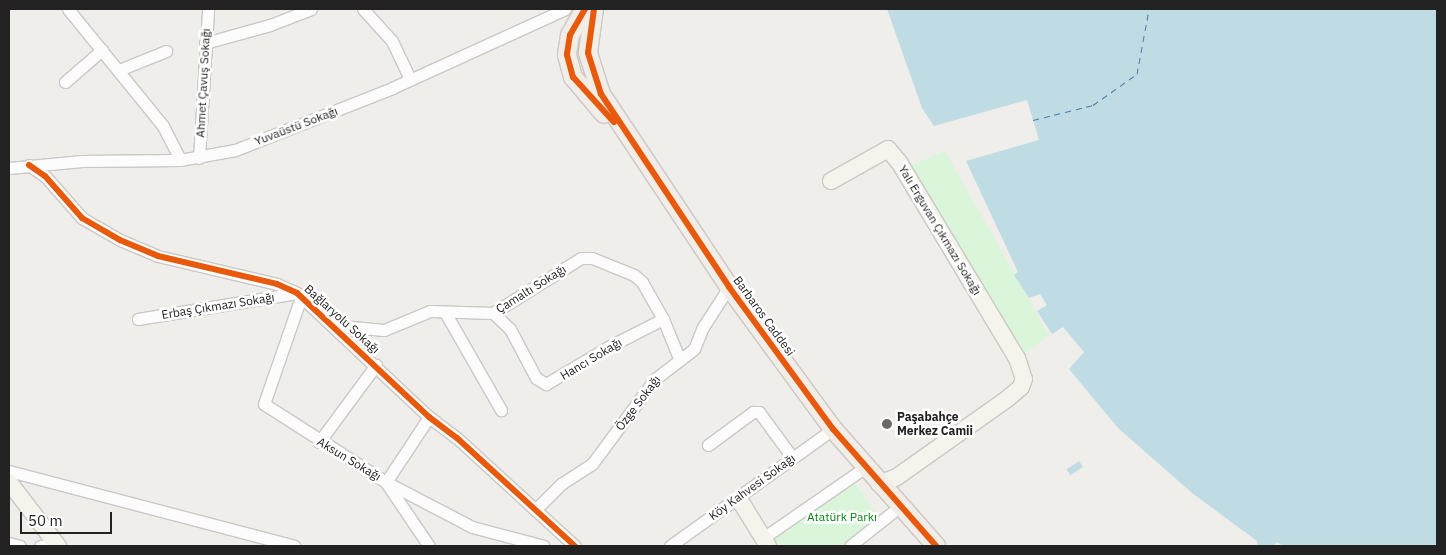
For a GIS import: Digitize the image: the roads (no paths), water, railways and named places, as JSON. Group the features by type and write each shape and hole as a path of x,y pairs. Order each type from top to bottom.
{"main road":[{"name":"Barbaros Caddesi","path":"585,9 570,35 567,55 573,78 610,120 624,128"},
{"name":"Barbaros Caddesi","path":"594,9 588,53 601,94 729,287 834,429 864,468 936,546"},
{"name":"Yalı Erguvan Çıkmazı Sokağı","path":"831,180 888,149 900,162 1022,370 1021,387 1007,399 897,476 879,484"},
{"path":"9,482 52,546"},
{"path":"739,499 765,542"}],"street":[{"path":"68,9 163,126 180,160"},
{"name":"Ahmet Çavuş Sokağı","path":"199,158 208,9"},
{"path":"205,43 270,25 311,9"},
{"path":"363,9 392,41 410,78"},
{"name":"Yuvaüstü Sokağı","path":"9,168 30,165 180,160 235,150 410,78 565,9"},
{"path":"65,82 102,50"},
{"path":"119,70 166,51"},
{"name":"Bağlaryolu Sokağı","path":"30,165 45,176 82,218 120,240 158,256 277,284 299,295 376,365 429,417 575,546"},
{"name":"Çamaltı Sokağı","path":"332,324 384,330 421,313 493,313 581,258 592,258 634,275 642,282 663,320 679,358"},
{"name":"Özge Sokağı","path":"535,510 561,484 592,464 655,379 679,358 694,349 703,327 729,287"},
{"name":"Erbaş Çıkmazı Sokağı","path":"138,319 299,295"},
{"name":"Aksun Sokağı","path":"299,295 264,404 319,442 386,482 472,527 544,546"},
{"name":"Hancı Sokağı","path":"493,313 510,330 536,378 546,384 608,347 663,320"},
{"path":"446,314 501,410"},
{"path":"319,442 376,365"},
{"path":"708,445 753,412 759,412 792,457"},
{"path":"429,417 386,482 429,546"},
{"name":"Köy Kahvesi Sokağı","path":"670,546 739,499 792,457 834,429"},
{"path":"765,542 864,468"},
{"path":"9,471 294,546"},
{"path":"850,546 864,542 899,507"},
{"path":"9,543 20,546"}],"water":[{"path":"887,9 1437,9 1437,546 1283,546 1277,542 1274,546 1257,546 1257,541 1192,493 1118,428 1069,369 1084,352 1063,327 1052,334 1037,311 1047,305 1040,294 1029,298 1014,275 1018,272 966,161 1039,140 1027,100 934,126 922,108"},
{"path":"1079,461 1083,467 1070,475 1067,469"}],"place":[{"name":"Paşabahçe Merkez Camii","path":"887,424"}],"park label":[{"name":"Atatürk Parkı","path":"842,517"}]}
